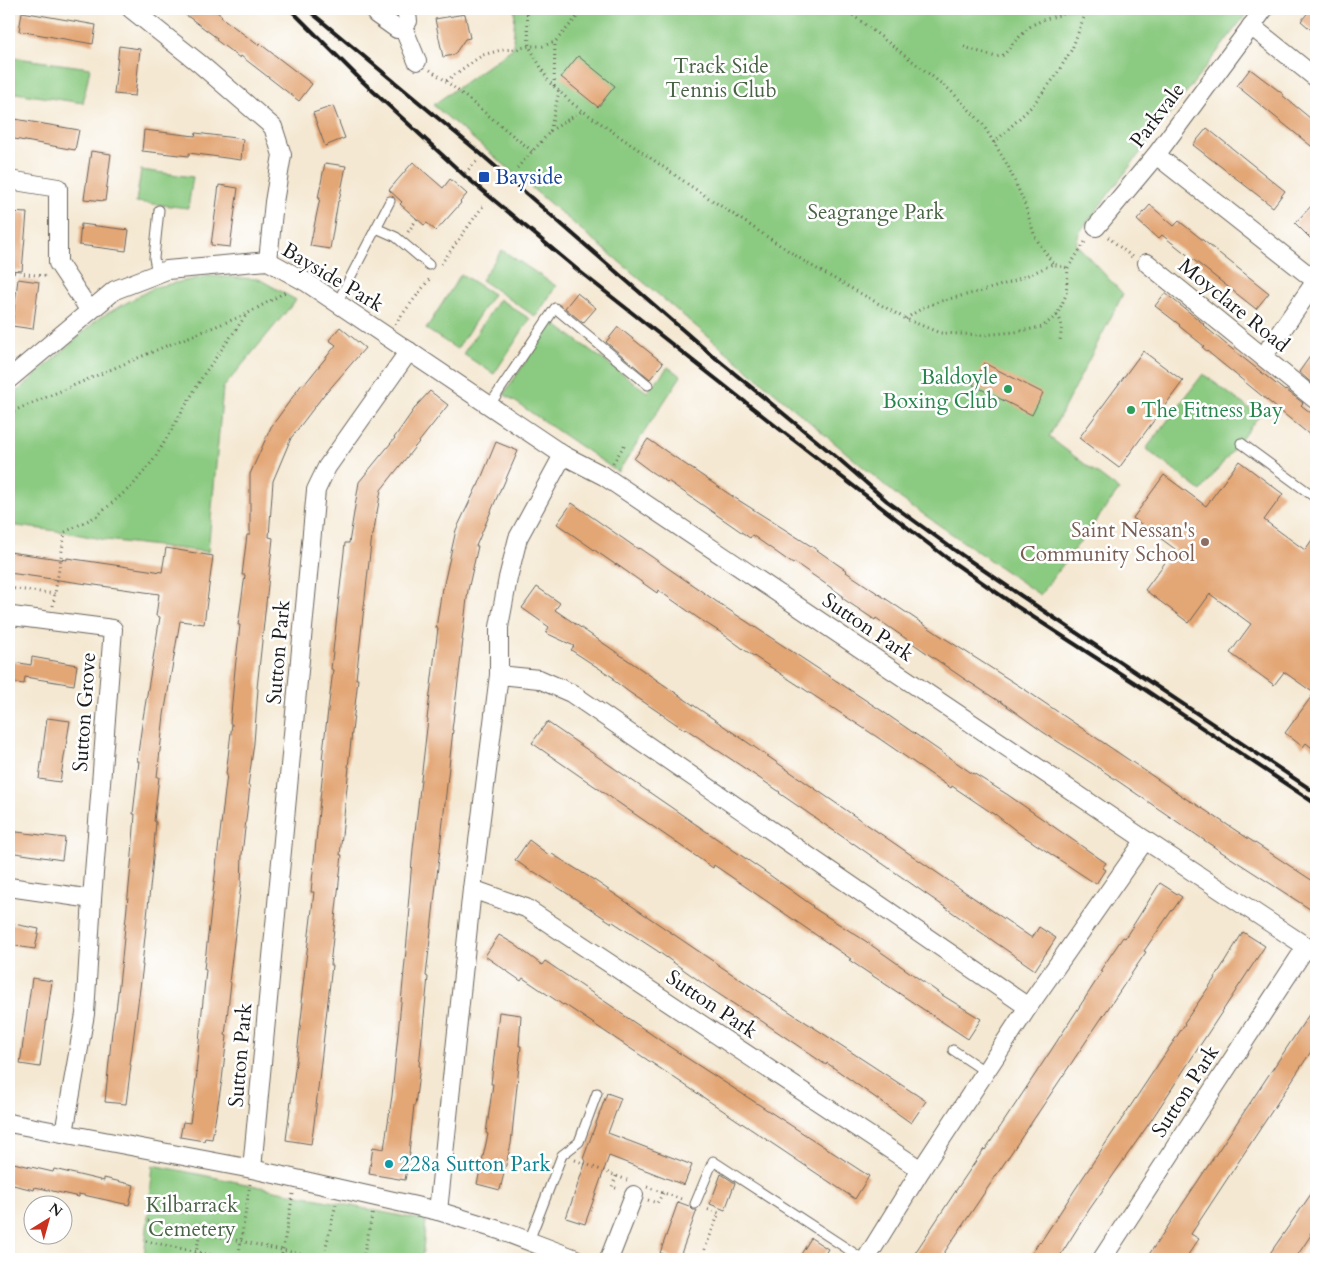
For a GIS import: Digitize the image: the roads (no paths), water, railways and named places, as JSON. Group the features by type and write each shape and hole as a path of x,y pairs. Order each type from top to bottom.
{"street":[{"path":"131,9 199,63 273,128 282,155 274,202 268,261"},
{"path":"374,9 376,14 397,29 403,27 408,21 406,9"},
{"name":"Parkvale","path":"1096,227 1156,155 1264,9"},
{"path":"1251,26 1316,78"},
{"path":"403,27 417,61"},
{"path":"1156,155 1316,281 1270,347"},
{"path":"9,180 58,188 58,263 90,312"},
{"name":"Bayside Park","path":"9,379 115,290 167,270 268,261 306,282 408,351"},
{"name":"Moyclare Road","path":"1147,263 1316,400"},
{"name":"Sutton Park","path":"251,1176 316,490 326,467 408,351 563,454 604,476 1311,950 1102,1259"},
{"path":"438,1211 472,889 499,675 499,627 518,538 563,454"},
{"name":"Sutton Grove","path":"12,616 113,629 92,899 86,1014 64,1133"},
{"path":"499,675 538,679 571,693 1028,1007"},
{"path":"865,1259 1028,1007 1145,840"},
{"path":"9,887 92,899"},
{"name":"Sutton Park","path":"472,889 526,908 921,1170"},
{"path":"9,1123 163,1152 251,1176 438,1211 502,1231 576,1259"},
{"path":"609,1259 637,1188"}],"lane":[{"path":"337,303 390,201"},
{"path":"157,274 154,258 159,210"},
{"path":"376,228 396,237 429,265"},
{"path":"489,406 555,308 648,385"},
{"path":"1241,444 1316,498"},
{"path":"953,1050 986,1072"},
{"path":"529,1241 562,1155 579,1142 597,1093"},
{"path":"695,1204 712,1160 865,1259"}],"railway":[{"path":"290,9 362,81 465,176 579,271 782,431 947,558 1013,604 1316,804"},
{"path":"307,9 481,154 707,351 887,501 1020,595 1316,793"}],"place":[{"name":"Bayside","path":"484,177"},
{"name":"Baldoyle Boxing Club","path":"1008,389"},
{"name":"The Fitness Bay","path":"1131,410"},
{"name":"Saint Nessan's Community School","path":"1205,542"},
{"name":"228a Sutton Park","path":"389,1164"}],"park label":[{"name":"Track Side Tennis Club","path":"721,78"},
{"name":"Seagrange Park","path":"876,212"},
{"name":"Kilbarrack Cemetery","path":"192,1217"}]}
